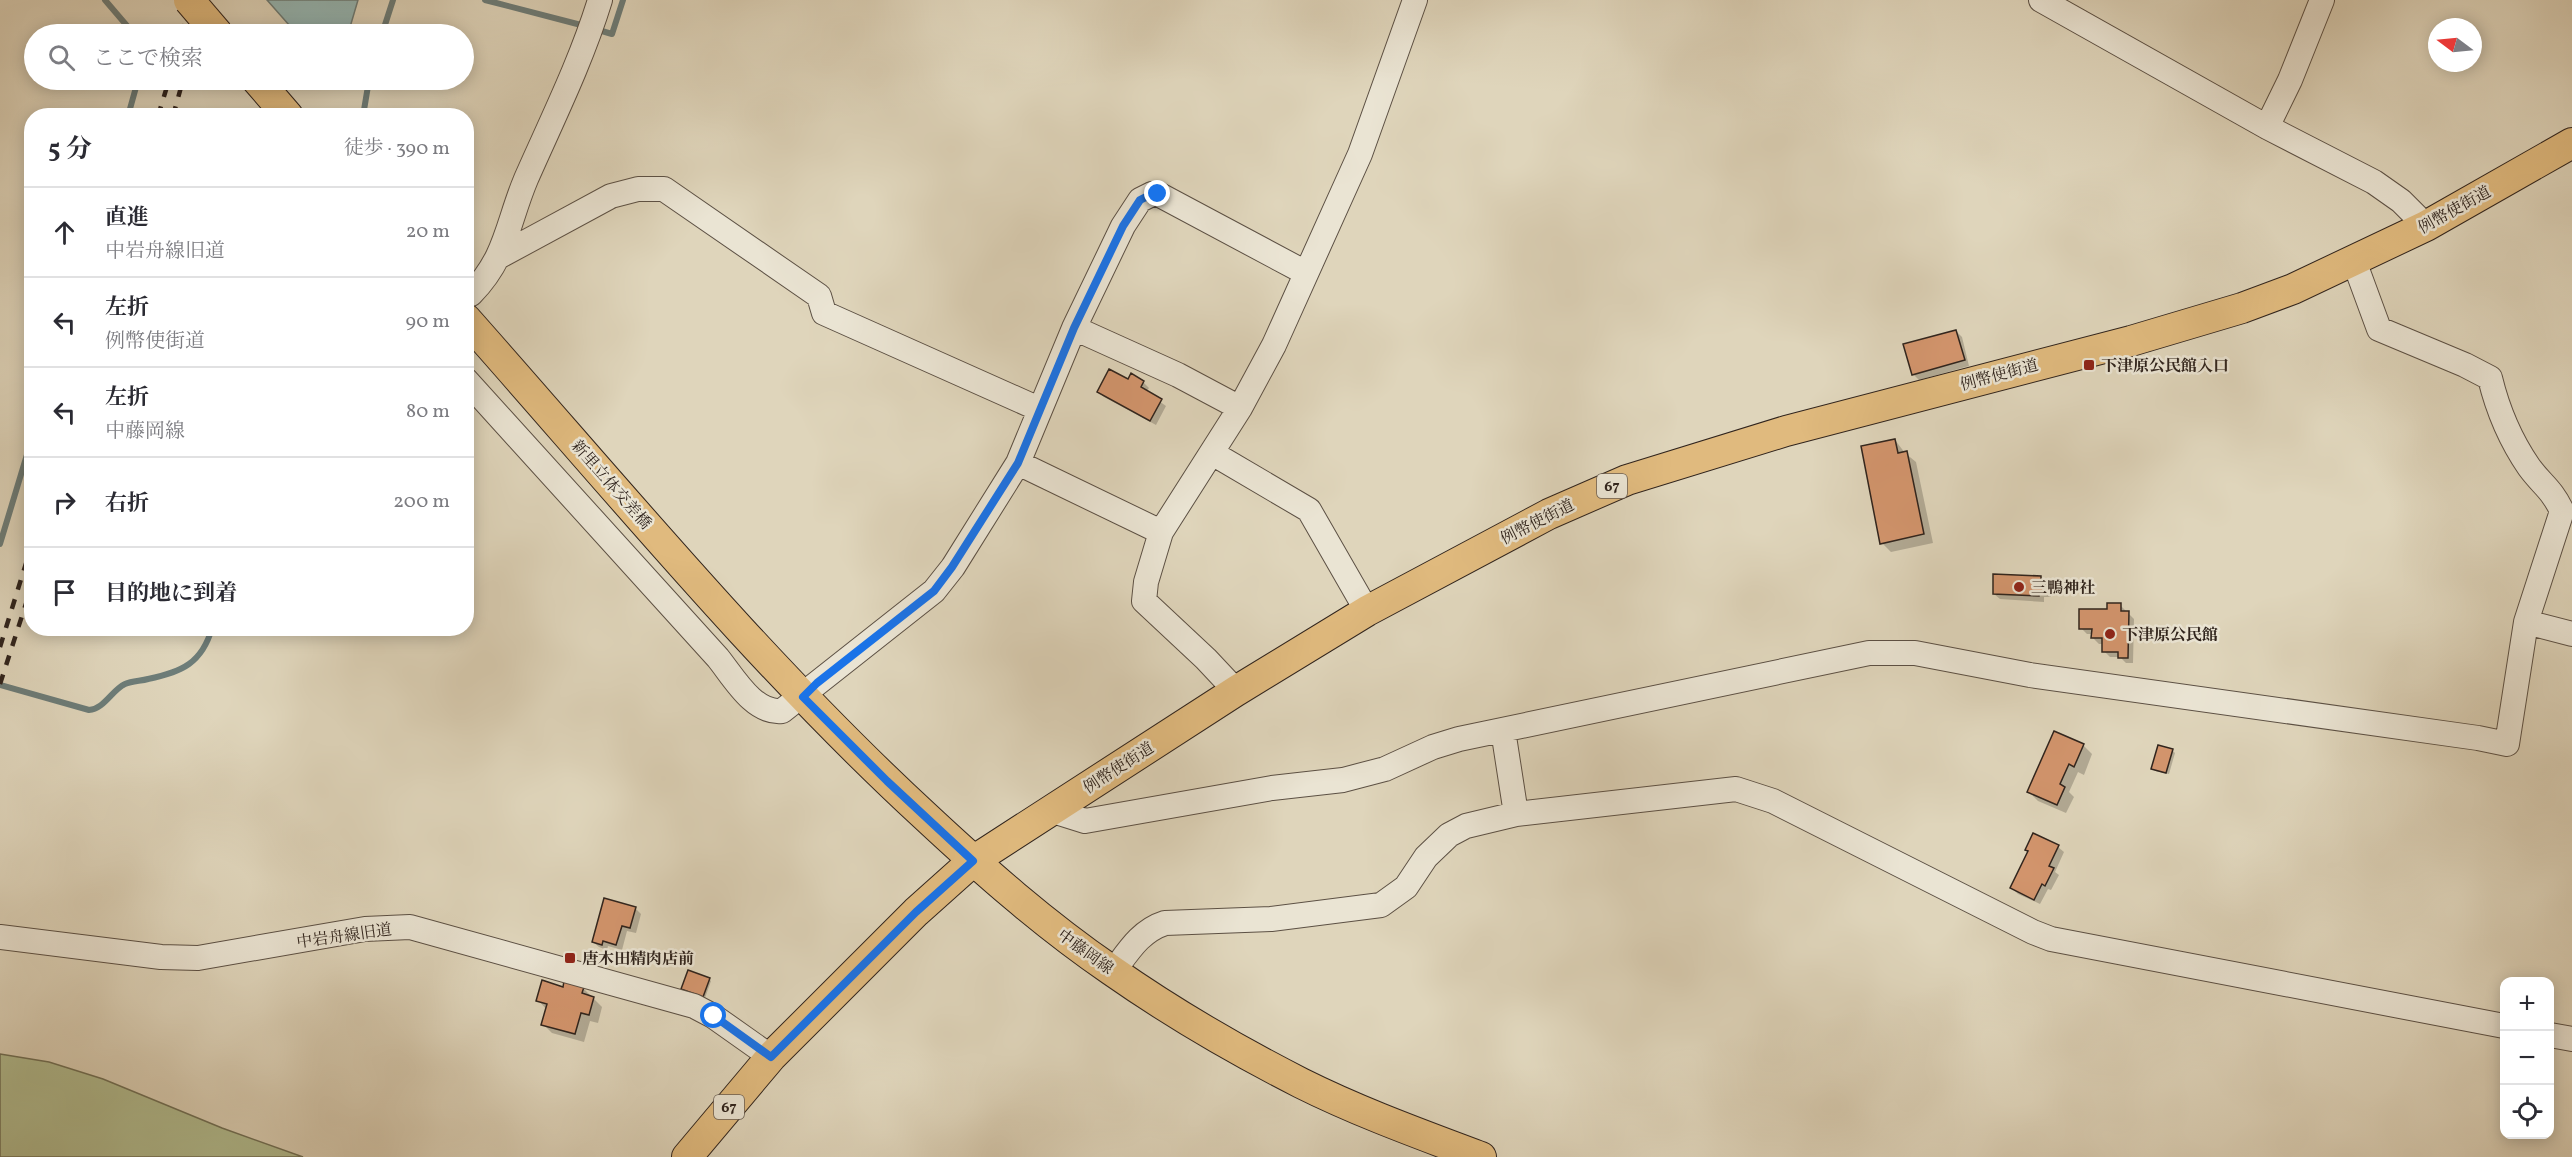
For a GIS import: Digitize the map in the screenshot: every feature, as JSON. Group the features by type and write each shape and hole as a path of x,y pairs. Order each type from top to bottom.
{"main road":[{"path":"189,0 209,24"},
{"path":"266,90 281,108"},
{"name":"例幣使街道","path":"687,1157 771,1057 916,912 973,861 1236,691 1367,611 1549,514 1627,480 1678,462 1786,431 2131,340 2242,308 2294,289 2426,226 2571,145"},
{"name":"新里立体交差橋","path":"474,312 758,649"},
{"name":"中藤岡線","path":"758,649 887,781 973,861 1033,912 1113,972 1233,1045 1301,1083 1376,1117 1481,1157"}],"street":[{"path":"474,297 500,256 521,191 580,59 600,0"},
{"path":"1236,691 1206,659 1144,601 1146,582 1161,532 1240,408 1274,345 1360,153 1415,0"},
{"path":"2041,0 2267,127 2374,182 2401,201 2426,226"},
{"path":"2267,127 2290,80 2322,0"},
{"path":"500,256 611,196 638,189 664,189 819,296 824,313 1039,409"},
{"path":"474,389 718,658 746,693 771,712 782,711 803,697 817,683 934,591 952,567 1018,463 1074,328 1123,226 1140,200 1152,194 1170,201 1306,273"},
{"path":"1050,810 1085,821 1249,792 1343,780 1386,769 1433,747 1503,730 1869,653 1915,653 2030,675 2507,744 2526,622 2562,511 2553,492 2529,467 2499,415 2490,378 2379,329 2354,261"},
{"path":"1074,328 1178,375 1240,408"},
{"path":"1212,453 1309,510 1367,611"},
{"path":"1018,463 1161,532"},
{"path":"2526,622 2572,634"},
{"path":"1503,730 1516,814"},
{"path":"1113,972 1142,935 1165,923 1271,919 1381,905 1406,887 1426,857 1449,835 1466,826 1516,814 1736,789 1773,801 2032,932 2052,939 2500,1025"},
{"name":"中岩舟線旧道","path":"0,937 161,957 198,958 365,929 410,927 694,1006 714,1016 771,1057"},
{"path":"2554,1036 2572,1039"}],"green space":[{"path":"0,1054 49,1062 103,1079 222,1128 303,1157 0,1157"}],"water":[{"path":"267,0 358,0 351,24 288,24"}],"building":[{"path":"1956,330 1965,360 1912,375 1903,344"},
{"path":"1109,369 1128,379 1131,373 1144,381 1141,387 1162,399 1150,421 1097,392"},
{"path":"1895,439 1898,453 1907,451 1924,534 1880,544 1861,446"},
{"name":"三鴨神社","path":"1993,574 2041,576 2041,583 2046,583 2045,592 2039,591 2039,596 1993,594"},
{"name":"下津原公民館","path":"2107,603 2121,603 2121,611 2129,611 2128,658 2118,658 2118,652 2102,652 2102,638 2091,638 2092,629 2079,629 2079,609 2107,609"},
{"path":"2054,731 2084,744 2074,767 2069,764 2060,784 2065,787 2057,805 2027,792"},
{"path":"2158,745 2173,749 2166,773 2151,769"},
{"path":"2033,833 2059,845 2049,866 2054,868 2045,886 2042,884 2034,900 2010,888 2028,851 2025,850"},
{"path":"604,898 636,907 630,928 622,926 616,945 603,941 602,945 592,942"},
{"path":"688,970 710,978 703,997 681,989"},
{"path":"542,980 563,987 564,981 584,987 582,993 594,997 589,1015 581,1013 575,1034 541,1025 547,1004 536,1001"}],"waterway":[{"path":"105,0 125,24"},
{"path":"385,24 393,0"},
{"path":"485,0 585,26"},
{"path":"595,29 612,34 623,0"},
{"path":"130,108 135,90"},
{"path":"364,108 367,90"},
{"path":"0,544 24,464"},
{"path":"0,685 89,710 94,709 125,684 171,673 189,664 203,650 209,636"}],"railway":[{"path":"185,24 192,0"},
{"path":"199,24 206,0"},
{"path":"160,108 166,90"},
{"path":"175,108 180,90"},
{"path":"0,647 24,570"},
{"path":"0,684 24,610"}],"place":[{"name":"下津原公民館入口","path":"2089,365"},
{"name":"三鴨神社","path":"2019,587"},
{"name":"下津原公民館","path":"2110,634"},
{"name":"唐木田精肉店前","path":"570,958"}],"route":[{"path":"714,1016 771,1057 916,912 973,861 887,781 803,697 817,683 934,591 952,567 1018,463 1074,328 1123,226 1140,200 1152,194 1158,194"}]}
